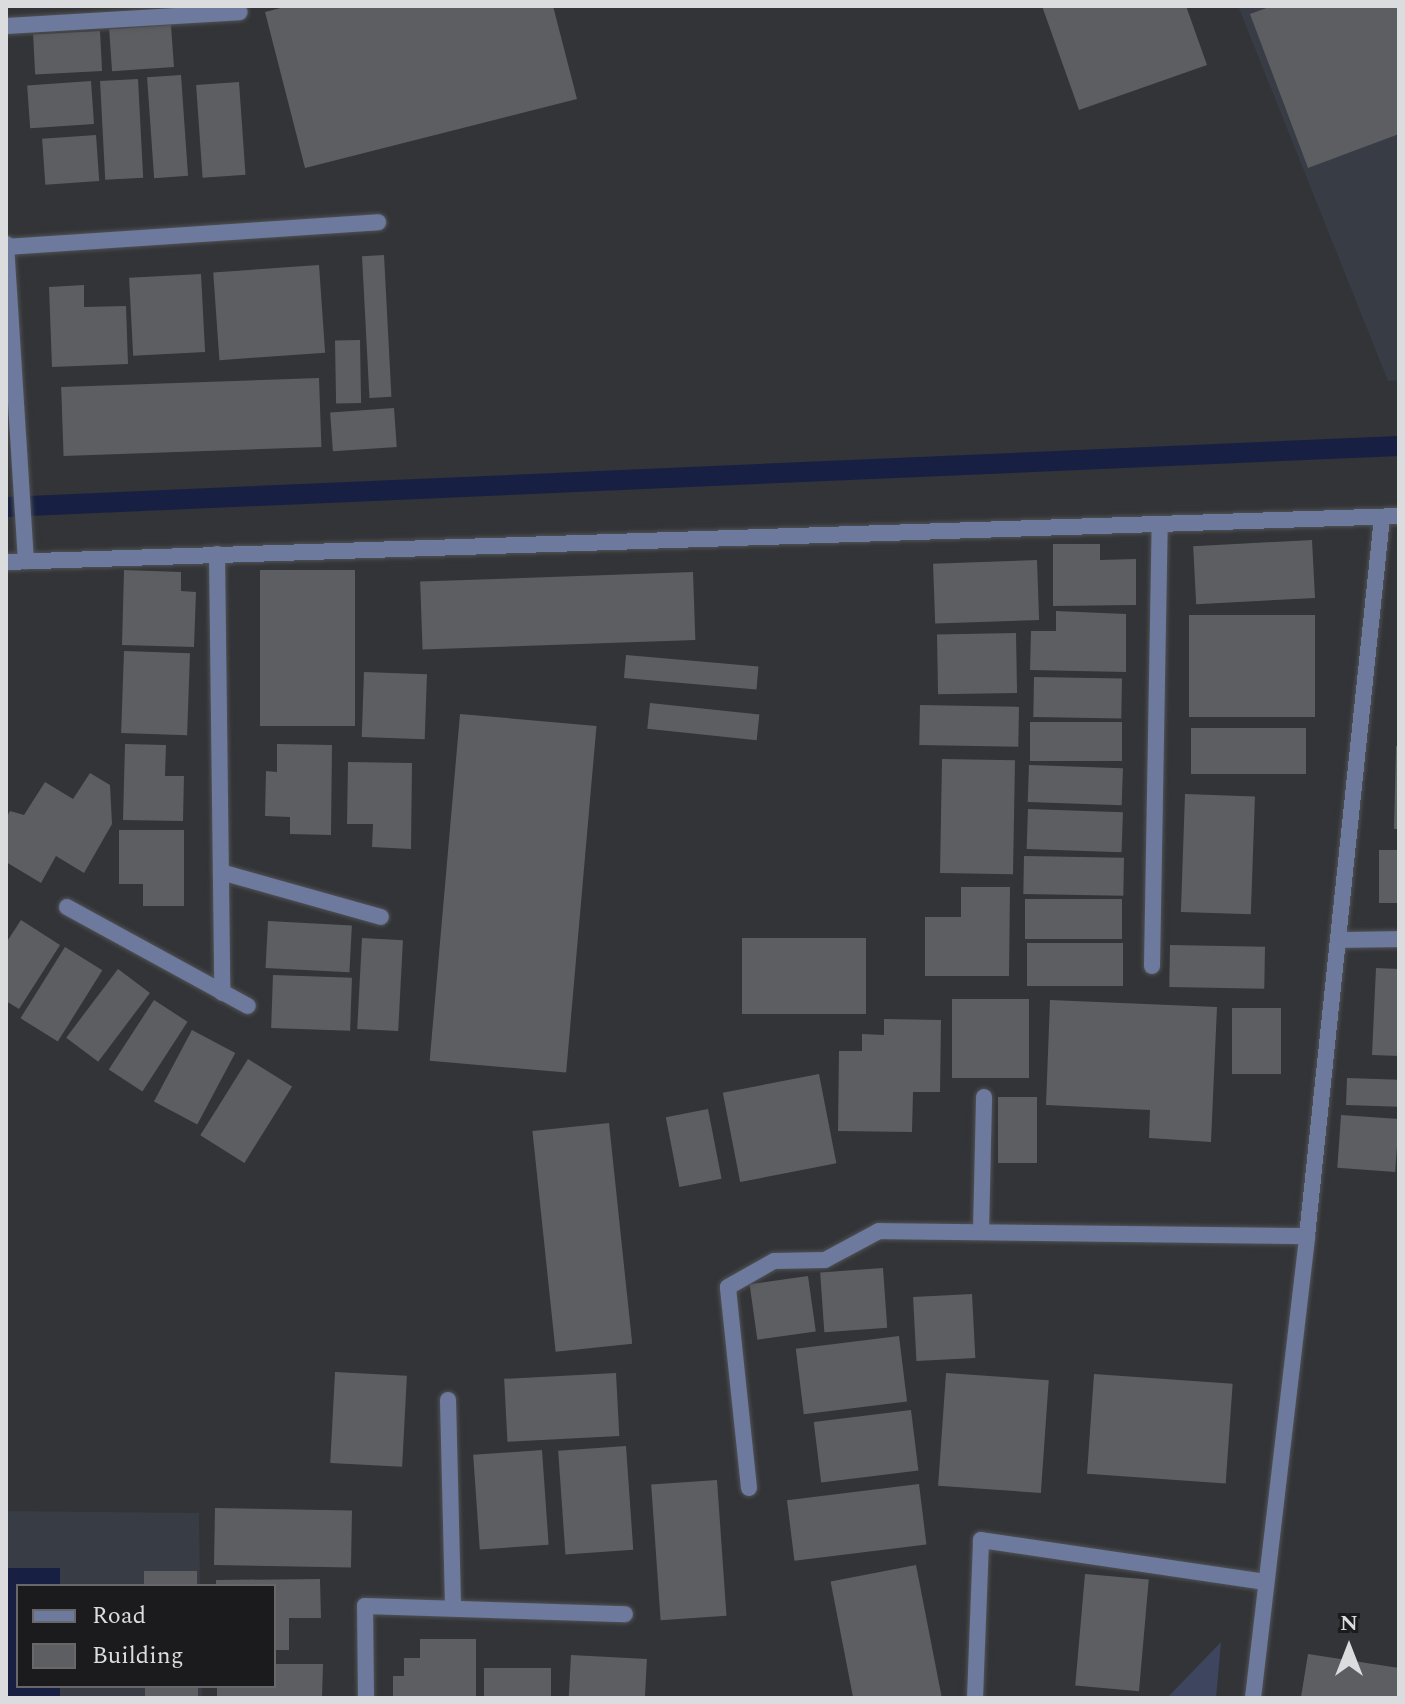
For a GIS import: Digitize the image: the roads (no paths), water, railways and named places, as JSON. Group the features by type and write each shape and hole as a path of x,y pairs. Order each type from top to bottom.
{"street":[{"path":"6,26 240,12"},
{"path":"26,561 8,320 6,246 378,222"},
{"path":"6,562 1391,516 1338,940 1253,1698"},
{"path":"1152,966 1160,525"},
{"path":"217,554 222,993"},
{"path":"221,872 381,917"},
{"path":"67,907 248,1006"},
{"path":"1338,940 1399,939"},
{"path":"981,1232 984,1097"},
{"path":"749,1488 728,1287 774,1261 825,1260 879,1231 1307,1236"},
{"path":"448,1400 453,1608"},
{"path":"975,1698 981,1540 1266,1582"},
{"path":"366,1698 365,1606 625,1614"}],"waterway":[{"path":"6,507 1399,446"}]}
